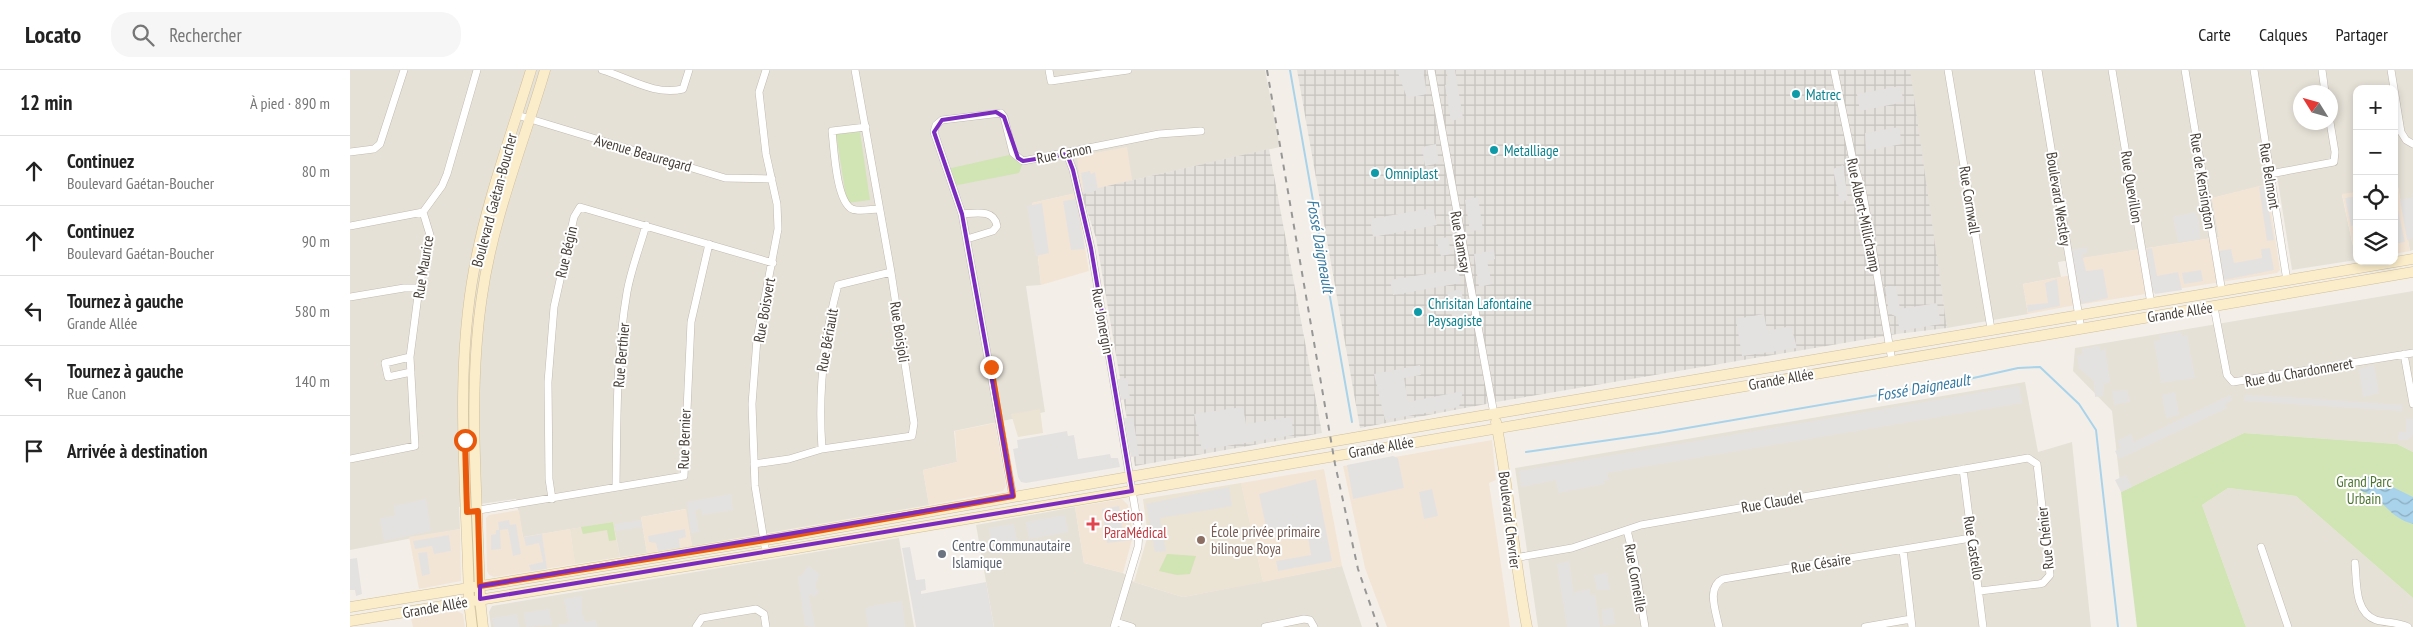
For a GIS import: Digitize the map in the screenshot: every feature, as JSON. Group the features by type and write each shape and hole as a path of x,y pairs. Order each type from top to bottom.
{"main road":[{"name":"Boulevard Gaétan-Boucher","path":"472,627 469,602 464,357 474,270 485,221 531,70"},
{"name":"Boulevard Gaétan-Boucher","path":"484,627 480,600 474,390 476,348 482,297 496,225 545,70"},
{"name":"Grande Allée","path":"350,607 764,540 1890,346 2413,260"},
{"name":"Grande Allée","path":"350,621 766,553 2413,272"},
{"name":"Boulevard Chevrier","path":"1494,414 1506,480 1514,558 1527,627"}],"street":[{"path":"350,152 374,149 380,144 404,70"},
{"name":"Rue Maurice","path":"350,459 415,446 410,357 418,288 430,234 423,212 442,186 447,174 477,70"},
{"path":"602,70 617,72 650,88 670,92 683,89 690,70"},
{"name":"Rue Boisvert","path":"766,70 759,92 766,154 777,204 778,229 757,339 752,404 756,491 766,553"},
{"name":"Rue Boisjoli","path":"754,464 789,459 822,449 912,436 914,423 891,272 855,70"},
{"path":"1049,70 1051,81 1128,70"},
{"name":"Rue Ramsay","path":"1431,70 1494,414"},
{"name":"Rue Albert-Millichamp","path":"1834,70 1852,156 1863,194 1892,361"},
{"name":"Rue Cornwall","path":"1948,70 1991,330"},
{"name":"Boulevard Westley","path":"2038,70 2081,329"},
{"name":"Rue Quevillon","path":"2112,70 2151,304"},
{"name":"Rue de Kensington","path":"2184,70 2222,292"},
{"name":"Rue Belmont","path":"2254,70 2288,281"},
{"path":"2322,70 2324,85"},
{"path":"2392,70 2401,132 2406,140 2413,144"},
{"name":"Rue Canon","path":"1013,496 962,214 934,132 936,125 942,120 996,112 1001,113 1004,117 1013,153 1023,161 1067,154 1159,134 1201,131"},
{"name":"Avenue Beauregard","path":"518,115 725,178 772,179"},
{"path":"866,126 832,131 839,184 845,203 853,210 879,209"},
{"path":"2270,174 2334,162 2335,152 2331,130"},
{"name":"Rue Jonergin","path":"1067,154 1073,170 1091,248 1139,532 1139,544 1115,625"},
{"name":"Rue Bégin","path":"552,499 549,479 548,382 554,307 574,217 580,207 773,263"},
{"path":"350,226 423,212"},
{"path":"962,214 980,213 992,215 997,226 993,232 967,239"},
{"name":"Rue Berthier","path":"616,487 617,389 622,333 628,290 646,225"},
{"name":"Rue Bernier","path":"467,512 684,476 691,322 709,244"},
{"name":"Rue Bériault","path":"822,449 819,398 822,354 838,285 891,272"},
{"path":"350,297 404,288 418,288"},
{"name":"Rue du Chardonneret","path":"2214,307 2227,376 2233,382 2413,352"},
{"path":"2404,354 2413,404"},
{"path":"410,357 385,363 388,377 411,372"},
{"name":"Rue Claudel","path":"1514,558 1572,548 1627,530 1691,516 2028,458 2033,459"},
{"name":"Rue Chénier","path":"1980,591 2039,584 2043,583 2050,575 2037,464 2033,459"},
{"name":"Rue Castello","path":"1963,469 1971,538 1980,591 1983,627"},
{"name":"Rue Corneille","path":"1627,530 1634,559 1645,627"},
{"name":"Rue Césaire","path":"1719,627 1713,594 1716,585 1723,579 1971,538"},
{"path":"2261,547 2288,627"},
{"path":"1903,550 1912,627"},
{"path":"2355,563 2359,600 2366,614 2376,620 2408,627"},
{"path":"696,627 702,618 756,609 764,614 766,627"},
{"path":"1265,627 1304,619 1310,620 1314,627"},
{"path":"1865,627 1911,619"},
{"path":"1115,625 1132,627"}],"highlighted area":[{"path":"996,112 1004,117 1018,158 1023,161 1067,154 1073,170 1091,248 1132,491 480,599 480,586 1013,496 962,214 934,132 942,120"}],"shaded area":[{"path":"350,70 1265,70 1280,147 1032,203 1041,285 1026,286 1045,412 954,431 957,462 923,470 929,505 692,546 685,509 641,517 647,553 620,557 613,522 523,537 516,499 459,507 460,529 350,550"},
{"path":"1297,70 1910,70 1947,328 1897,334 1502,401 1360,428"},
{"path":"1397,70 1423,70 1427,94 1407,98"},
{"path":"1446,70 1455,70 1463,118 1451,121 1445,85 1449,83"},
{"path":"1908,70 2413,70 2413,250 2410,251 2398,187 2398,85 2353,85 2353,193 2342,195 2353,246 2353,260 2292,270 2278,182 2212,198 2219,237 2058,262 2061,277 2023,284 2028,314 1947,328"},
{"path":"1900,86 1904,102 1860,111 1857,94"},
{"path":"1899,127 1902,144 1866,151 1865,133"},
{"path":"1436,144 1439,163 1425,166 1422,147"},
{"path":"1127,147 1132,180 1081,192 1077,156"},
{"path":"1269,149 1322,433 1135,466 1096,238 1081,192"},
{"path":"1843,165 1848,200 1840,202 1833,169"},
{"path":"1090,171 1091,174 1095,172 1098,190 1084,194 1081,173"},
{"path":"2267,184 2280,270 2277,273 2028,314 2023,284 2077,274 2075,259 2219,237 2212,198"},
{"path":"2265,186 2274,240 2267,241 2259,187"},
{"path":"2398,187 2410,251 2398,253"},
{"path":"1076,193 1089,271 1041,285 1032,203"},
{"path":"2353,193 2353,246 2342,194"},
{"path":"1478,197 1483,230 1470,231 1465,200"},
{"path":"2353,197 2353,226 2351,226 2345,198"},
{"path":"2413,197 2413,238 2407,240 2400,200"},
{"path":"1076,199 1085,249 1071,250 1063,201"},
{"path":"1042,203 1049,253 1036,256 1027,206"},
{"path":"1433,208 1437,225 1373,237 1370,219"},
{"path":"2398,210 2405,242 2398,243"},
{"path":"2195,212 2199,221 2200,239 2178,242 2173,217"},
{"path":"1448,237 1451,254 1441,256 1436,239"},
{"path":"2087,247 2087,253 2082,254 2086,271 2103,269 2108,298 2081,304 2071,250"},
{"path":"2152,248 2157,276 2178,272 2182,290 2155,294 2152,288 2146,249"},
{"path":"2270,248 2274,270 2224,280 2219,251 2231,249 2234,263 2262,258 2261,249"},
{"path":"1494,250 1495,259 1487,261 1492,284 1479,287 1474,254"},
{"path":"1458,269 1461,283 1393,295 1390,280"},
{"path":"2201,270 2203,281 2184,284 2182,273"},
{"path":"2057,279 2060,306 2028,312 2027,305 2048,303 2045,283"},
{"path":"1896,286 1900,309 1937,303 1941,324 1900,331 1897,317 1889,313 1885,287"},
{"path":"1461,289 1468,324 1454,326 1447,292"},
{"path":"2413,291 2413,452 2397,444 2244,433 2121,492 2112,411 2073,371 2075,348"},
{"path":"1764,314 1767,331 1791,326 1797,348 1742,356 1736,319"},
{"path":"2181,332 2182,336 2187,335 2195,378 2161,383 2154,341 2160,340 2159,335"},
{"path":"2099,346 2101,351 2105,349 2110,382 2104,384 2103,396 2095,397 2094,381 2079,368 2077,356 2083,354 2082,349"},
{"path":"1420,365 1421,375 1404,378 1408,402 1463,391 1459,407 1385,420 1374,374"},
{"path":"2374,365 2379,393 2363,397 2359,369"},
{"path":"1127,378 1130,398 1121,400 1118,379"},
{"path":"2025,382 2038,452 2072,442 2091,627 1538,627 1515,468"},
{"path":"2019,386 2022,403 1607,473 1609,480 1604,481 1605,484 1558,493 1556,480 1521,487 1519,471"},
{"path":"2127,390 2130,402 2114,405 2112,391"},
{"path":"2175,392 2179,415 2166,418 2162,395"},
{"path":"2230,395 2232,400 2225,404 2227,408 2119,459 2115,451 2121,448 2117,441 2131,434 2134,442"},
{"path":"2245,395 2403,405 2402,411 2244,401"},
{"path":"1243,407 1246,424 1291,417 1294,435 1202,450 1194,414"},
{"path":"1040,409 1043,433 1018,437 1011,414"},
{"path":"1133,417 1139,456 1131,457 1124,418"},
{"path":"2406,419 2413,419 2413,435 2407,440 2398,440 2399,432 2406,432"},
{"path":"995,423 1006,486 1003,491 929,505 923,470 957,462 955,431"},
{"path":"1067,431 1068,436 1074,435 1078,459 1110,454 1111,458 1118,458 1120,467 1026,483 1021,482 1018,477 1013,449 1018,448 1017,440"},
{"path":"1492,440 1496,480 1489,483 1510,627 1387,627 1365,568 1343,466"},
{"path":"1393,456 1398,458 1404,488 1353,499 1347,465"},
{"path":"1324,469 1342,566 1263,582 1241,483"},
{"path":"2126,475 2132,487 2121,492 2115,480"},
{"path":"1316,479 1332,561 1278,571 1276,561 1311,555 1307,531 1268,536 1259,494"},
{"name":"École privée primaire bilingue Roya","path":"1241,483 1263,582 1183,597 1134,582 1148,535 1143,499"},
{"path":"1229,487 1232,506 1160,518 1166,551 1155,552 1146,504"},
{"path":"2228,488 2296,496 2413,598 2413,627 2246,627 2202,505"},
{"path":"1432,489 1438,516 1424,519 1419,492"},
{"path":"731,494 733,510 702,515 701,509 695,510 699,532 691,533 687,502"},
{"path":"426,499 431,531 384,541 380,518 395,516 394,506"},
{"path":"1122,499 1128,505 1133,536 1123,573 1084,563 1075,507"},
{"path":"1119,506 1123,533 1132,531 1133,540 1107,543 1102,509"},
{"path":"1075,507 1084,563 1123,573 1134,582 1183,597 1342,566 1362,627 994,627 976,525"},
{"path":"686,509 692,546 647,553 641,517"},
{"path":"519,510 523,537 570,529 575,564 494,577 489,575 487,571 486,518 489,515"},
{"path":"1065,515 1068,532 1029,539 1026,522"},
{"path":"509,520 510,525 516,524 521,554 513,556 508,529 500,530 501,549 491,550 491,535 496,534 496,530 499,530 498,522"},
{"path":"641,520 642,527 616,531 615,524"},
{"path":"613,522 620,557 575,564 570,529"},
{"path":"1014,524 1017,540 991,545 989,528"},
{"path":"460,529 461,581 419,589 409,537"},
{"path":"685,529 686,537 679,539 680,548 658,551 656,543 649,542 648,536"},
{"path":"542,534 547,569 531,571 529,565 543,562 539,543 526,546 524,537"},
{"path":"449,535 451,551 434,554 432,546 415,549 413,541"},
{"path":"899,538 914,627 491,627 489,612 492,606"},
{"path":"910,547 916,580 925,579 926,590 921,591 921,594 986,582 994,627 916,627 902,548"},
{"path":"427,552 430,574 422,576 418,553"},
{"path":"357,558 362,594 356,596 355,590 350,590 350,559"},
{"path":"1569,561 1574,597 1575,592 1590,589 1590,595 1595,595 1600,627 1567,627 1557,564"},
{"path":"808,566 819,574 815,588 819,591 814,597 811,594 809,596 815,627 805,626 798,577 802,575"},
{"path":"1607,573 1610,590 1597,590 1594,575"},
{"path":"582,596 582,613 585,622 596,620 597,627 559,627 558,625 569,623 564,599"},
{"path":"902,601 905,627 868,627 865,609 875,605"},
{"path":"1613,608 1615,624 1603,626 1602,610"},
{"path":"549,609 552,625 526,627 524,613"},
{"path":"457,611 463,614 465,627 413,627 411,618"},
{"path":"517,614 519,627 494,627 492,618"}],"green space":[{"path":"860,132 870,200 847,203 836,134"},
{"path":"1009,155 1023,163 1019,173 953,186 947,169"},
{"name":"Grand Parc Urbain","path":"2244,433 2397,444 2413,452 2413,598 2296,496 2228,488 2202,505 2246,627 2137,627 2121,492"},
{"path":"613,522 616,540 609,541 607,530 583,534 581,527"},
{"path":"1167,554 1196,556 1190,574 1177,575 1159,571"}],"water":[{"path":"2363,476 2372,477 2413,497 2413,524 2397,517 2376,499 2361,491 2358,483"}],"waterway":[{"name":"Fossé Daigneault","path":"1290,70 1352,422"},
{"name":"Fossé Daigneault","path":"1526,452 1658,433 1960,381 2018,368 2040,367 2079,404 2096,430 2118,627"}],"railway":[{"path":"1267,70 1335,464 1358,569 1378,627"}],"place":[{"name":"Matrec","path":"1796,94"},
{"name":"Metalliage","path":"1494,150"},
{"name":"Omniplast","path":"1375,173"},
{"name":"Chrisitan Lafontaine Paysagiste","path":"1418,312"},
{"name":"Gestion ParaMédical","path":"1093,524"},
{"name":"École privée primaire bilingue Roya","path":"1201,540"},
{"name":"Centre Communautaire Islamique","path":"942,554"}],"route":[{"path":"465,440 467,512 478,511 480,586 778,538 1013,496 991,367"}]}
